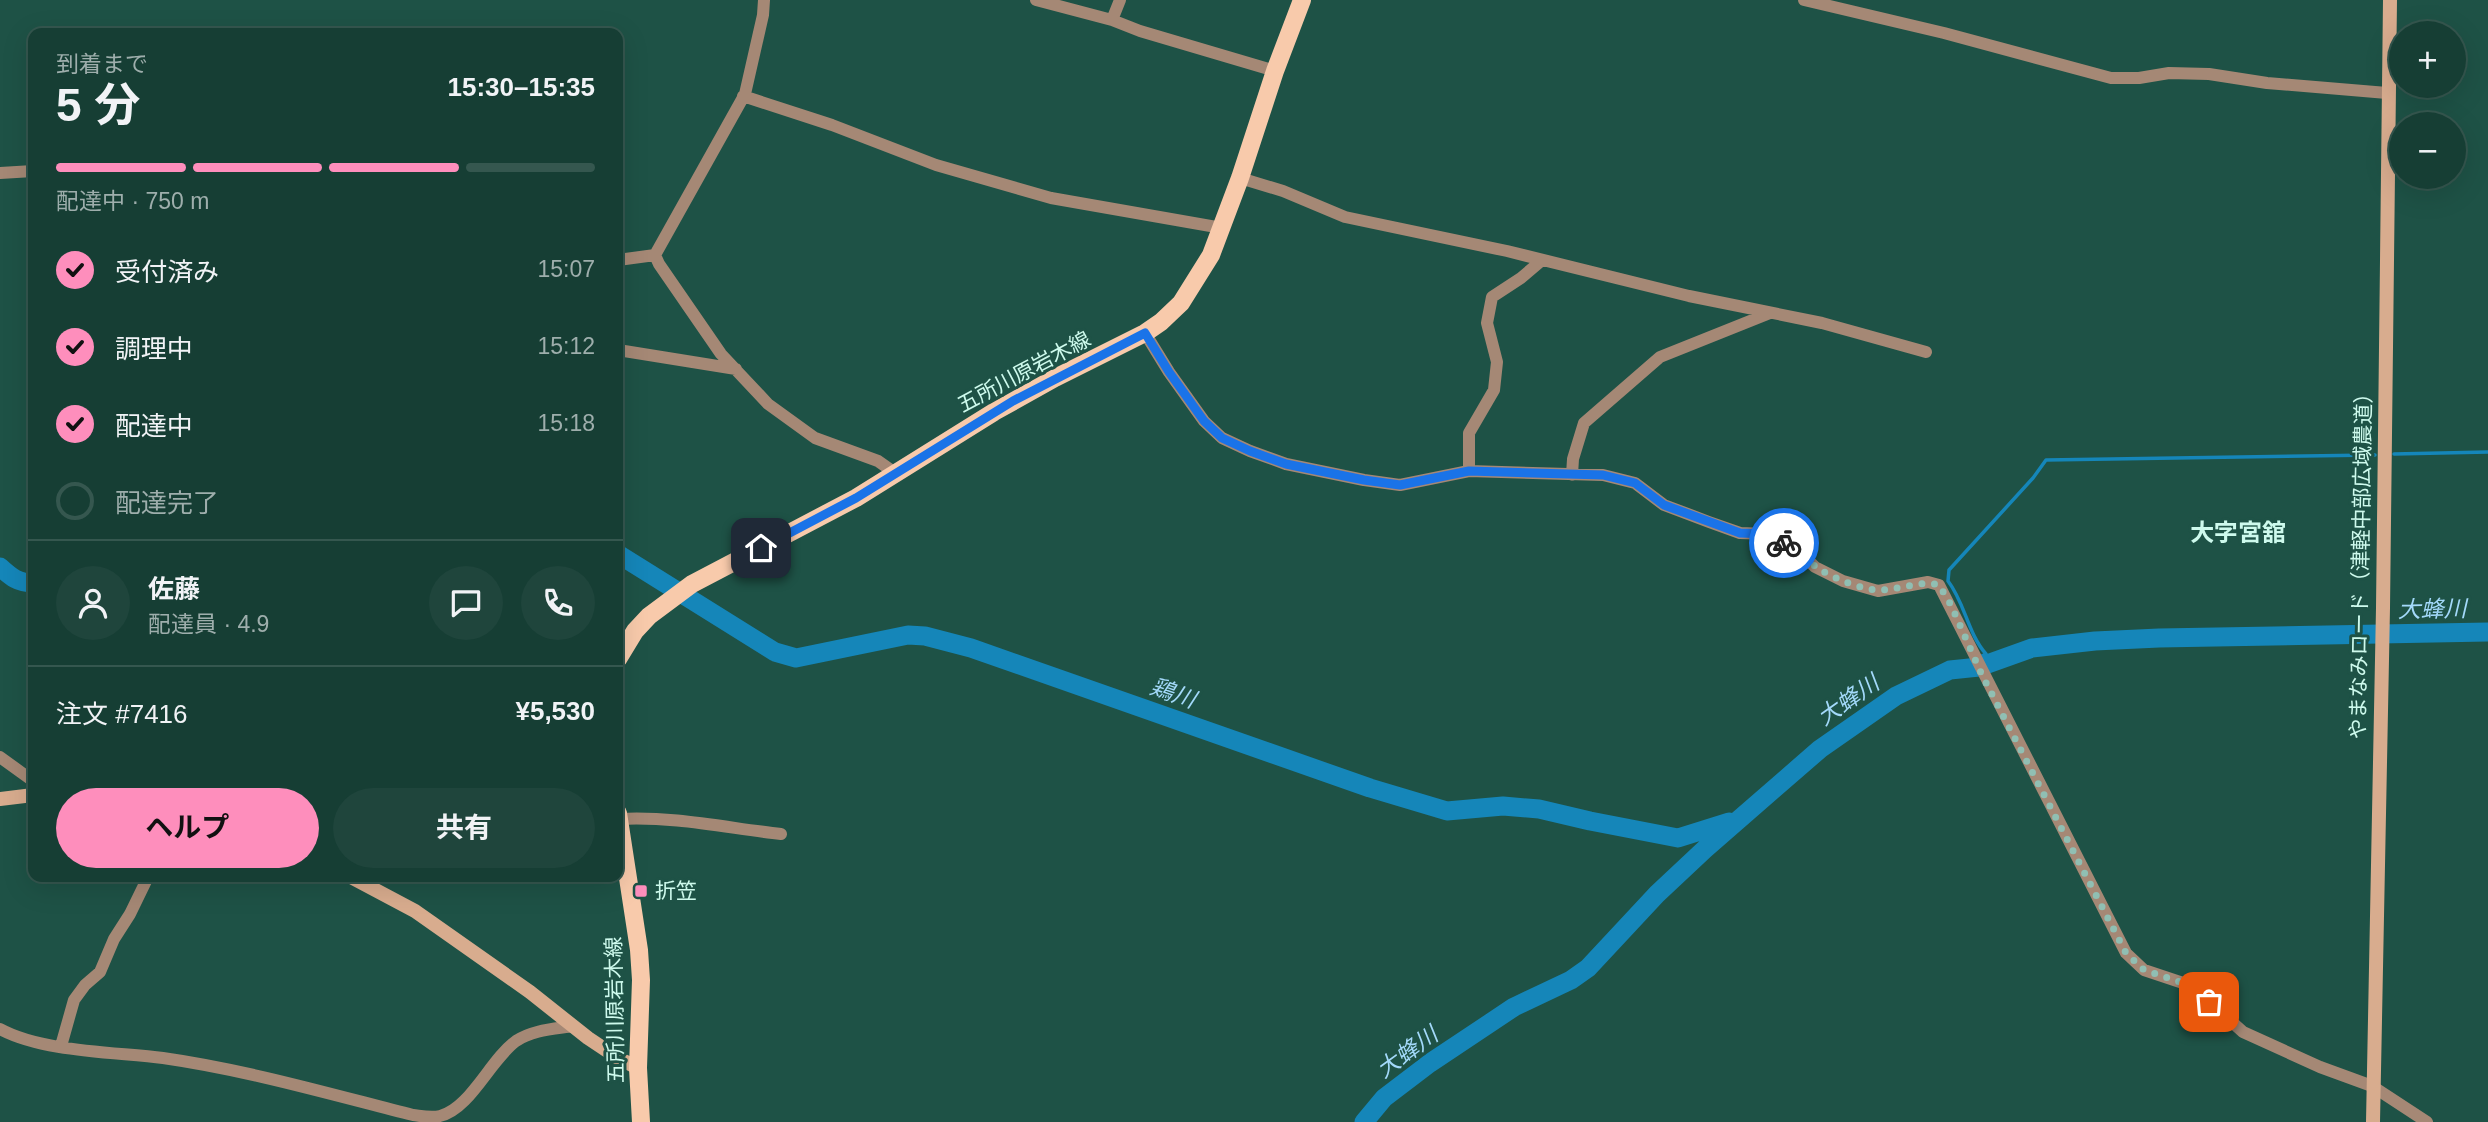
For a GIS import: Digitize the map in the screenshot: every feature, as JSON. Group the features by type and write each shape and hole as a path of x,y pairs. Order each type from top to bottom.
{"main road":[{"name":"五所川原岩木線","path":"623,651 635,631 668,600 692,584 835,509 1013,401 1145,333 1181,303 1211,255 1222,228 1302,0"},
{"name":"五所川原岩木線","path":"623,848 641,980 638,1068 641,1122"}],"street":[{"path":"656,255 743,96 763,15 764,0"},
{"path":"1036,0 1112,20 1140,31 1275,71"},
{"path":"1112,20 1119,0"},
{"path":"1804,0 1944,33 2111,78 2139,78 2169,73 2209,75 2267,83 2388,93"},
{"name":"やまなみロード（津軽中部広域農道）","path":"2373,1122 2390,0"},
{"path":"743,96 832,125 936,165 1051,198 1222,228"},
{"path":"0,173 28,171"},
{"path":"1240,178 1283,191 1345,217 1507,251 1689,296 1834,327 1926,352"},
{"path":"623,259 656,255"},
{"path":"656,255 697,322 768,404 815,438 878,461 895,473"},
{"path":"1469,471 1469,433 1494,390 1497,362 1487,323 1492,298 1541,261"},
{"path":"1572,475 1573,459 1584,423 1660,356 1770,313"},
{"path":"1145,333 1204,421 1222,438 1286,464 1400,485 1469,471 1603,475 1635,483 1664,505 1740,533 1769,534 1798,550 1815,566 1843,581 1878,591 1928,582 1939,585 1982,675 2126,953 2144,970 2192,986 2243,1032 2320,1067 2372,1086 2427,1122"},
{"path":"623,351 736,369"},
{"path":"0,757 28,777"},
{"path":"0,799 28,796"},
{"path":"623,816 678,819 781,834"},
{"path":"61,1046 74,1000 85,985 100,972 114,939 146,882"},
{"path":"360,882 415,911 618,1058 638,1068"},
{"path":"0,1029 54,1046 162,1058 243,1072 413,1115 432,1117 452,1111 517,1041 531,1033 573,1026"}],"waterway":[{"path":"2394,454 2488,452"},
{"path":"1950,670 1986,654 1948,581 1949,570 2033,478 2046,460 2375,455"},
{"name":"鶏川","path":"623,557 775,652 796,658 908,635 925,636 971,648 1370,788 1447,811 1503,806 1539,809 1678,838 1729,822"},
{"name":"鶏川","path":"0,567 15,579 28,582"},
{"name":"大蜂川","path":"1364,1122 1384,1098 1430,1063 1514,1007 1571,980 1588,968 1657,894 1820,749 1896,696 1950,670 1979,667 2032,648 2095,641 2488,632"}],"way so far":[{"path":"1784,543 1798,550 1815,566 1829,574 1878,591 1928,582 1939,585 1951,605 1982,675 2126,953 2144,970 2192,986 2209,1002"}],"place":[{"name":"折笠","path":"641,891"}],"district":[{"name":"大字宮舘","path":"2238,533"}],"route":[{"path":"761,548 856,498 1013,401 1145,333 1204,421 1222,438 1286,464 1400,485 1469,471 1603,475 1635,483 1664,505 1740,533 1769,534 1784,543"}]}
